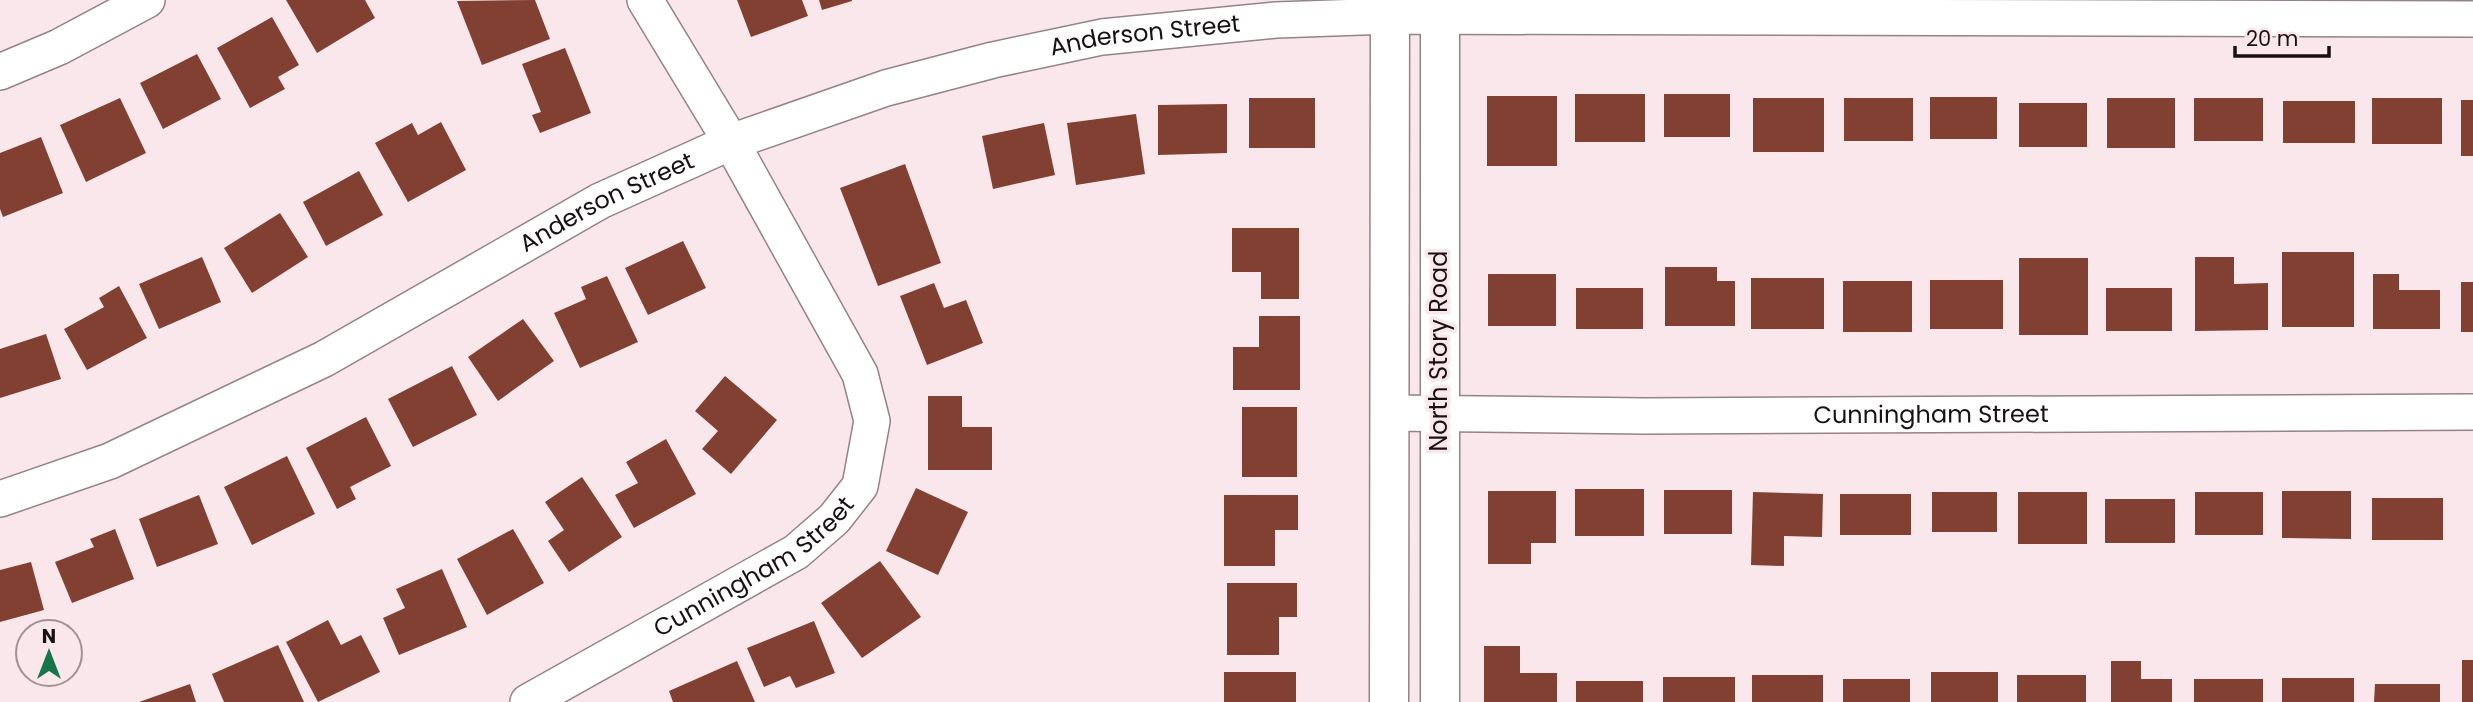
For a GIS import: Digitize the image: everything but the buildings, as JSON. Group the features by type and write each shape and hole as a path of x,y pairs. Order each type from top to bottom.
{"main road":[{"name":"North Story Road","path":"1389,702 1390,8"},
{"name":"North Story Road","path":"1440,8 1440,702"}],"street":[{"path":"0,72 59,47 147,0"},
{"name":"Cunningham Street","path":"528,702 796,552 834,520 860,486 872,421 860,374 731,142 645,0"},
{"name":"Anderson Street","path":"0,499 110,461 324,359 600,201 731,142 886,88 993,60 1101,37 1390,8 2385,9 2473,19"},
{"name":"Cunningham Street","path":"1390,413 1658,416 2473,412"}]}
